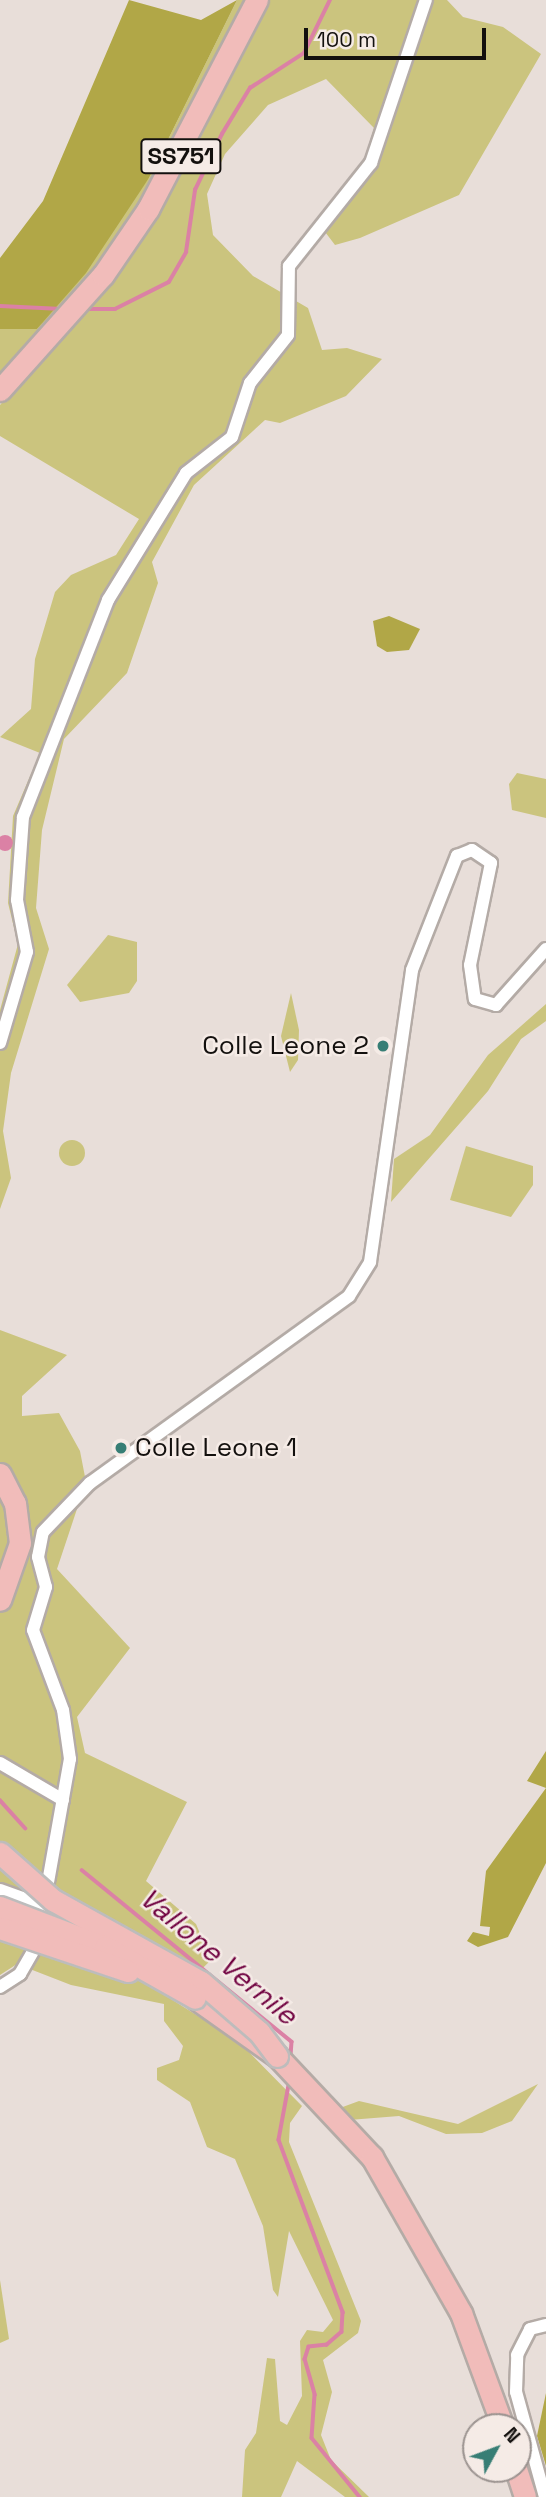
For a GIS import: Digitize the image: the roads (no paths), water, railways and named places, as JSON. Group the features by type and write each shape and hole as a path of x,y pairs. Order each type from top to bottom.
{"main road":[{"name":"SS751","path":"0,390 83,298 178,161 257,0"},
{"path":"0,1474 15,1503 20,1543 0,1600"},
{"path":"0,1853 53,1900 201,1982 260,2032 277,2056 337,2116 402,2203 461,2313 498,2413"},
{"path":"0,1907 105,1947 195,1998 277,2056"},
{"path":"0,1928 195,1998"}],"street":[{"path":"0,1043 27,952 17,900 23,817 108,600 186,473 232,437 250,383 288,335 289,266 370,163 426,0"},
{"path":"0,1987 29,1962 45,1906 63,1800 68,1733 33,1630 46,1587 38,1557 43,1532 90,1483 349,1296 370,1262 412,970 457,856 472,850 491,863 470,965 475,999 496,1005 546,949"},
{"path":"0,1763 63,1800"},
{"path":"0,1890 45,1906"},
{"path":"545,2497 516,2392 517,2355 530,2329 546,2325"}],"waterway":[{"path":"84,309 115,309 169,282 186,252 195,190 222,134 250,88 304,53 330,0"},
{"path":"0,306 62,309"},
{"name":"Vallone Vernile","path":"0,1800 25,1828"},
{"name":"Vallone Vernile","path":"82,1870 292,2042 291,2058"},
{"name":"Vallone Vernile","path":"290,2080 279,2140 343,2312 342,2332 327,2345 309,2347 305,2359 315,2395 312,2438 360,2497"}],"place":[{"name":"Colle Leone 2","path":"383,1046"},
{"name":"Colle Leone 1","path":"121,1448"}]}
